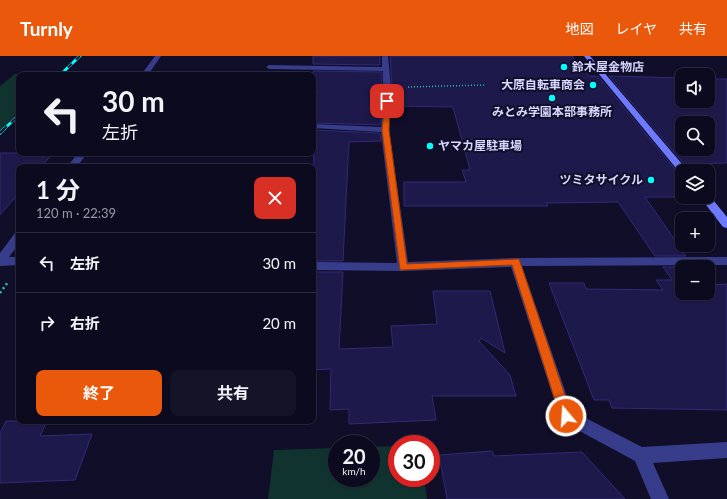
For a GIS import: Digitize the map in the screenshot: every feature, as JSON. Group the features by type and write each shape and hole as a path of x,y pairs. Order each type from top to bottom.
{"main road":[{"path":"587,56 677,164"},
{"path":"711,204 727,224"}],"street":[{"path":"146,72 158,56"},
{"path":"385,56 385,69 388,87 385,130 403,268"},
{"path":"269,67 385,69"},
{"path":"316,126 385,130"},
{"path":"74,164 81,156"},
{"path":"0,261 16,240"},
{"path":"0,261 16,261"},
{"path":"316,266 403,268 515,262 727,261"},
{"path":"515,262 566,416 642,455 727,450"},
{"path":"642,455 660,499"}],"path":[{"path":"388,87 485,85"}],"green space":[{"path":"16,74 16,114 0,131 0,86"},
{"path":"388,446 388,487 425,487 427,499 268,499 274,450 328,448 328,487 380,487 380,447"}],"building":[{"path":"313,56 380,56 380,65 313,64"},
{"path":"390,56 572,56 589,76 598,76 675,169 675,197 645,197 675,240 675,252 683,252 686,256 655,256 618,202 546,203 548,206 404,206 404,182 466,182 462,170 470,170 453,107 392,106"},
{"path":"313,71 382,72 380,125 316,123 316,72"},
{"path":"609,76 675,78 675,108 715,108 715,79 727,79 727,163 684,164 677,156 715,156 715,116 675,116 675,153"},
{"path":"316,130 380,133 381,141 349,142 343,261 316,261 316,164 314,164 314,156 316,156"},
{"path":"0,153 16,153 16,156 50,156 44,164 16,164 16,196 0,215"},
{"path":"663,267 675,267 675,300 715,300 715,285 727,284 727,410 612,408 609,400 594,400 549,283 584,283 586,289 663,290 656,280 672,280"},
{"path":"316,272 343,272 339,349 393,347 391,326 437,324 433,291 490,291 505,353 481,338 479,341 510,375 516,396 432,396 436,420 349,424 349,409 330,410 331,369 316,370"},
{"path":"6,421 16,421 16,424 46,424 40,436 92,434 75,480 0,483 0,433"},
{"path":"492,451 494,456 582,452 625,499 447,499 440,455"}],"railway":[{"path":"63,72 80,56"},
{"path":"3,130 16,118"},
{"path":"0,133 3,130"}],"place":[{"name":"鈴木屋金物店","path":"564,67"},
{"name":"大原自転車商会","path":"593,85"},
{"name":"みとみ学園本部事務所","path":"552,98"},
{"name":"ヤマカ屋駐車場","path":"430,146"},
{"name":"ツミタサイクル","path":"651,180"}],"route":[{"path":"387,101 385,130 403,268 515,262 566,416"}]}
